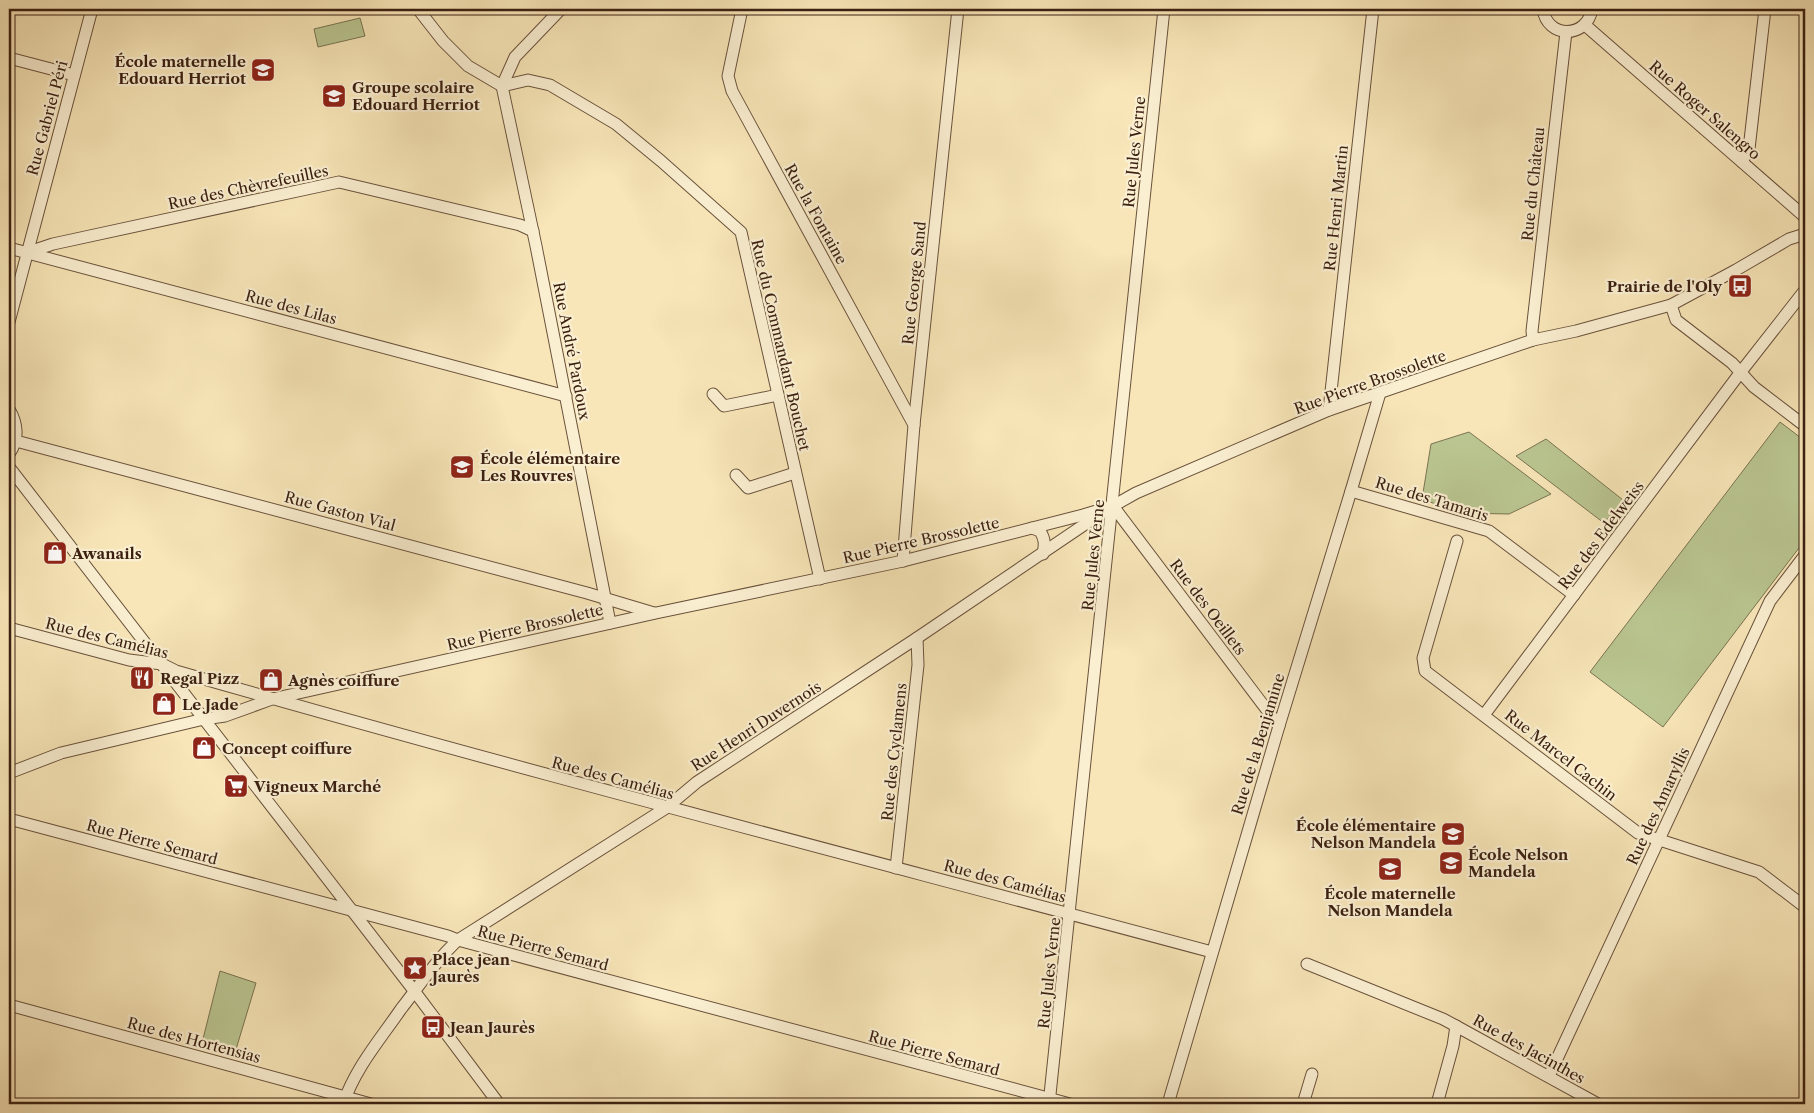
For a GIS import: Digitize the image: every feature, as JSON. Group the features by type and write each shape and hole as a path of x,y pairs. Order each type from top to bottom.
{"street":[{"name":"Rue Gabriel Péri","path":"9,322 92,9"},
{"path":"418,9 443,41 468,66 502,86 515,57 561,9"},
{"name":"Rue la Fontaine","path":"742,9 728,76 732,91 914,425"},
{"name":"Rue George Sand","path":"903,561 914,425 958,9"},
{"name":"Rue Jules Verne","path":"1050,1102 1164,9"},
{"name":"Rue Henri Martin","path":"1329,410 1373,9"},
{"path":"1543,9 1547,21 1552,26 1566,32 1585,25 1590,18 1592,9"},
{"path":"1742,162 1749,150 1765,9"},
{"name":"Rue Roger Salengro","path":"1585,25 1805,217"},
{"name":"Rue du Château","path":"1533,340 1532,331 1566,32"},
{"path":"9,58 74,75"},
{"name":"Rue du Commandant Bouchet","path":"502,86 528,80 550,85 616,124 741,232 820,579"},
{"name":"Rue André Pardoux","path":"502,86 533,231 610,623"},
{"name":"Rue des Chèvrefeuilles","path":"27,253 70,240 339,182 520,225 533,231"},
{"name":"Rue Pierre Brossolette","path":"9,773 60,753 204,719 225,716 272,699 610,623 903,561 1113,506 1136,493 1329,410 1533,340 1576,331 1671,306 1789,239 1805,234"},
{"path":"63,262 63,252 70,240"},
{"name":"Rue des Lilas","path":"9,248 566,396"},
{"name":"Rue des Edelweiss","path":"1484,715 1740,373 1805,290"},
{"path":"1671,306 1676,320 1732,363 1754,387 1805,426"},
{"name":"Rue de la Benjamine","path":"1168,1104 1278,726 1380,393"},
{"path":"713,394 724,406 778,395"},
{"path":"9,409 17,429 16,441 9,454"},
{"name":"Rue Gaston Vial","path":"16,441 588,593 656,613"},
{"path":"9,467 500,1104"},
{"path":"736,475 748,488 795,473"},
{"name":"Rue des Tamaris","path":"1351,491 1489,531 1574,596"},
{"name":"Rue Henri Duvernois","path":"344,1101 357,1070 414,992 447,950 458,940 666,808 697,782 917,638 1113,506"},
{"name":"Rue des Oeillets","path":"1113,506 1278,726"},
{"path":"1032,528 1040,530 1044,537 1043,554"},
{"name":"Rue Marcel Cachin","path":"1457,541 1422,658 1425,671 1638,832 1758,872 1805,907"},
{"name":"Rue des Amaryllis","path":"1549,1076 1770,601 1805,556"},
{"name":"Rue des Camélias","path":"9,628 128,660 162,664 176,671 272,699 666,808 1212,952"},
{"name":"Rue des Cyclamens","path":"896,868 918,665 917,638"},
{"path":"315,690 313,695 314,703 318,707 342,715 352,721"},
{"name":"Rue Pierre Semard","path":"9,819 448,936 1050,1102 1070,1104"},
{"path":"1307,964 1456,1026"},
{"name":"Rue des Hortensias","path":"9,1005 344,1101 372,1104"},
{"name":"Rue des Jacinthes","path":"1437,1104 1448,1066 1456,1026 1598,1104"},
{"path":"1303,1104 1312,1074"}],"green space":[{"path":"360,18 365,36 318,47 314,29"},
{"path":"1780,422 1805,441 1805,540 1663,727 1590,672"},
{"path":"1469,432 1551,494 1509,514 1460,513 1422,499 1431,444"},
{"path":"1546,439 1623,500 1604,523 1516,456"},
{"path":"220,971 256,983 234,1056 201,1047"}],"place":[{"name":"École maternelle Edouard Herriot","path":"263,70"},
{"name":"Groupe scolaire Edouard Herriot","path":"334,96"},
{"name":"Prairie de l'Oly","path":"1740,286"},
{"name":"École élémentaire Les Rouvres","path":"462,467"},
{"name":"Awanails","path":"55,553"},
{"name":"Regal Pizz","path":"142,678"},
{"name":"Agnès coiffure","path":"271,680"},
{"name":"Le Jade","path":"164,704"},
{"name":"Concept coiffure","path":"204,748"},
{"name":"Vigneux Marché","path":"236,786"},
{"name":"École élémentaire Nelson Mandela","path":"1453,834"},
{"name":"École Nelson Mandela","path":"1451,863"},
{"name":"École maternelle Nelson Mandela","path":"1390,869"},
{"name":"Place jean Jaurès","path":"415,968"},
{"name":"Jean Jaurès","path":"433,1027"}]}
